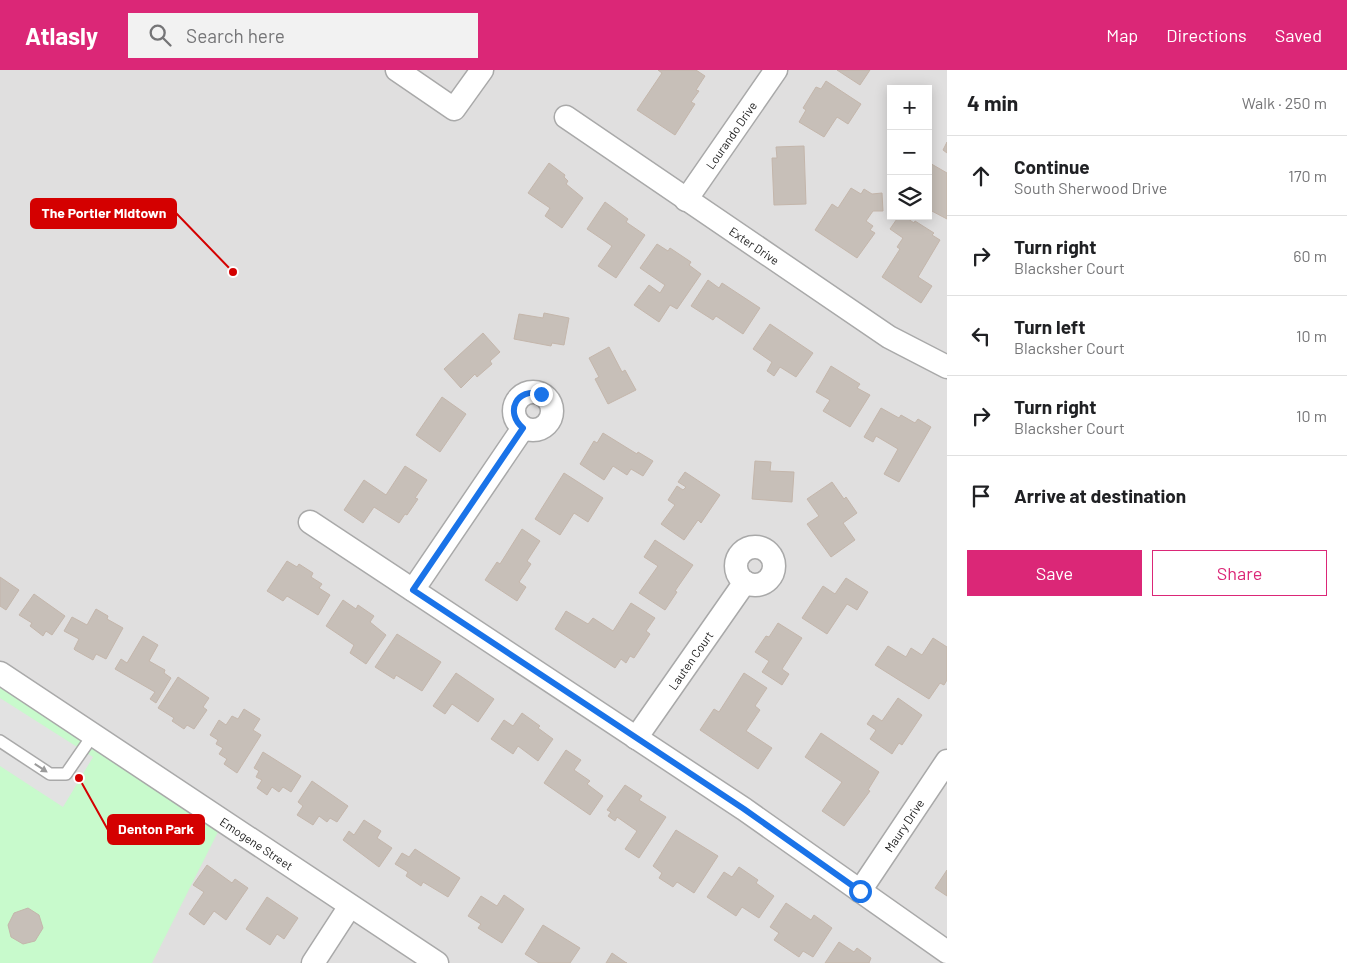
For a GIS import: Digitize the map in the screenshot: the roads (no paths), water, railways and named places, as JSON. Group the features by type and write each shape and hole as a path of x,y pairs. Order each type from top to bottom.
{"street":[{"path":"397,70 454,109 482,70"},
{"name":"Lourando Drive","path":"686,200 776,70"},
{"name":"Exter Drive","path":"566,117 889,337 946,363"},
{"path":"413,590 523,428"},
{"path":"310,522 744,809 947,952"},
{"name":"Lauten Court","path":"636,738 745,582"},
{"name":"Emogene Street","path":"0,673 437,963"},
{"name":"Maury Drive","path":"860,891 947,761"},
{"path":"313,963 350,906"}],"lane":[{"path":"0,741 50,774 66,774 93,735"}],"place":[{"name":"The Portier Midtown","path":"233,272"},
{"name":"Denton Park","path":"79,778"}]}
